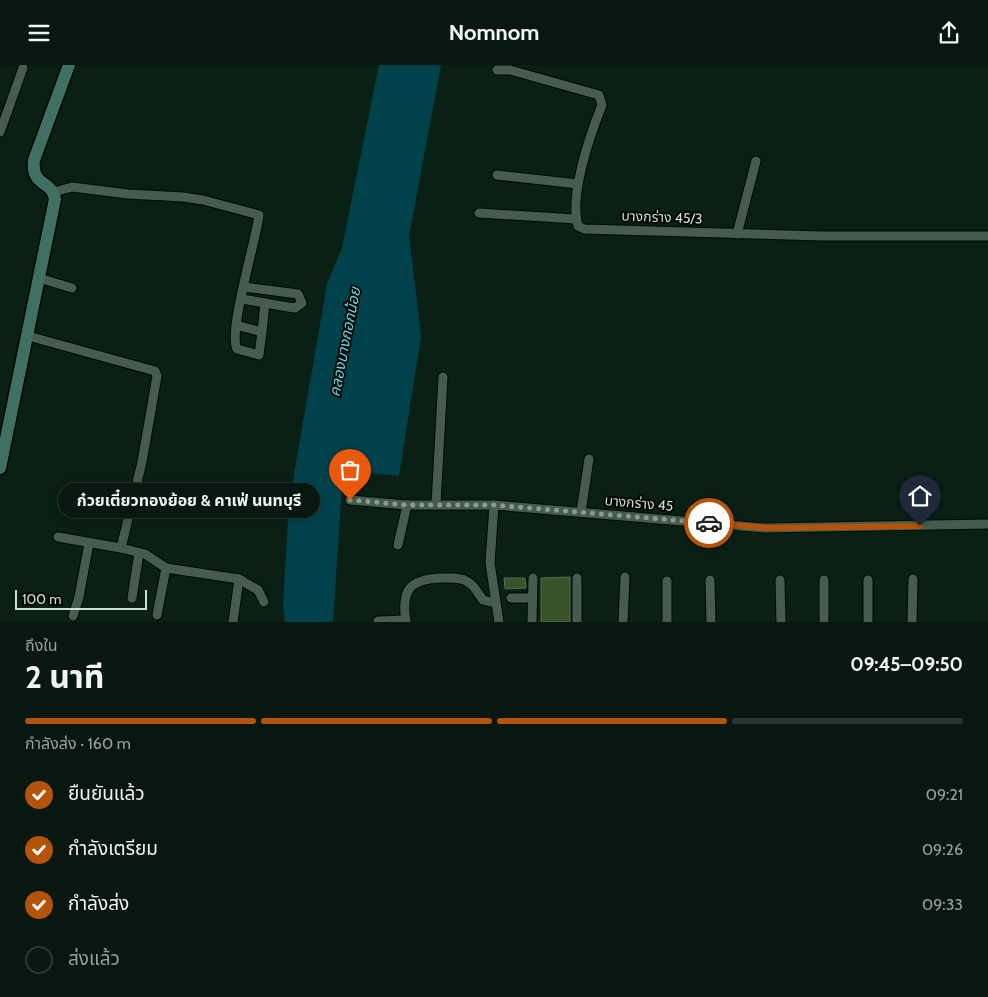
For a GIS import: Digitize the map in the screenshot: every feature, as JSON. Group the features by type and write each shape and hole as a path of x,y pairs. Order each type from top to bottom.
{"street":[{"path":"70,65 34,160 35,175 39,182 54,192 72,187 128,194 183,197 259,215 236,325 234,345 240,351 259,355 265,303"},
{"path":"0,132 23,68"},
{"path":"479,213 576,219 578,184 602,105 600,95 510,70 497,70"},
{"path":"0,103 9,108"},
{"path":"738,233 756,161"},
{"path":"497,175 578,184"},
{"path":"0,468 55,203 54,192"},
{"name":"บางกร่าง 45/3","path":"576,219 578,226 584,229 822,236 988,236"},
{"path":"39,278 72,288"},
{"path":"242,299 294,308 302,303 298,295 244,287"},
{"path":"236,325 262,332"},
{"path":"28,337 155,371 157,376 142,462 120,548"},
{"path":"436,504 443,377"},
{"path":"581,512 589,459"},
{"name":"บางกร่าง 45","path":"350,500 407,505 494,505 766,528 988,524"},
{"path":"398,545 407,505"},
{"path":"494,505 490,563 499,622"},
{"path":"58,537 139,553 166,568 239,579 258,590 264,602"},
{"path":"73,616 78,602 89,543"},
{"path":"132,598 139,553"},
{"path":"157,615 166,568"},
{"path":"623,622 624,577"},
{"path":"532,622 533,578"},
{"path":"233,622 239,579"},
{"path":"378,621 406,621 407,593 411,585 422,580 461,579 473,586 483,600 495,603"},
{"path":"577,579 577,622"},
{"path":"912,622 913,579"},
{"path":"710,580 711,622"},
{"path":"780,580 781,622"},
{"path":"824,580 824,622"},
{"path":"868,580 868,622"},
{"path":"667,581 667,622"},
{"path":"511,599 532,598"}],"water":[{"name":"คลองบางกอกน้อย","path":"379,65 441,65 409,236 421,336 399,476 343,470 333,622 285,622 283,605 289,503 327,284 342,248"}],"building":[{"path":"570,577 570,622 541,622 541,578"},
{"path":"504,578 525,578 526,588 505,589"}],"way so far":[{"path":"350,500 407,505 494,505 709,523"}],"place":[{"name":"ก๋วยเตี๋ยวทองย้อย & คาเฟ่ นนทบุรี","path":"350,500"}],"route":[{"path":"709,523 766,528 920,526"}]}
